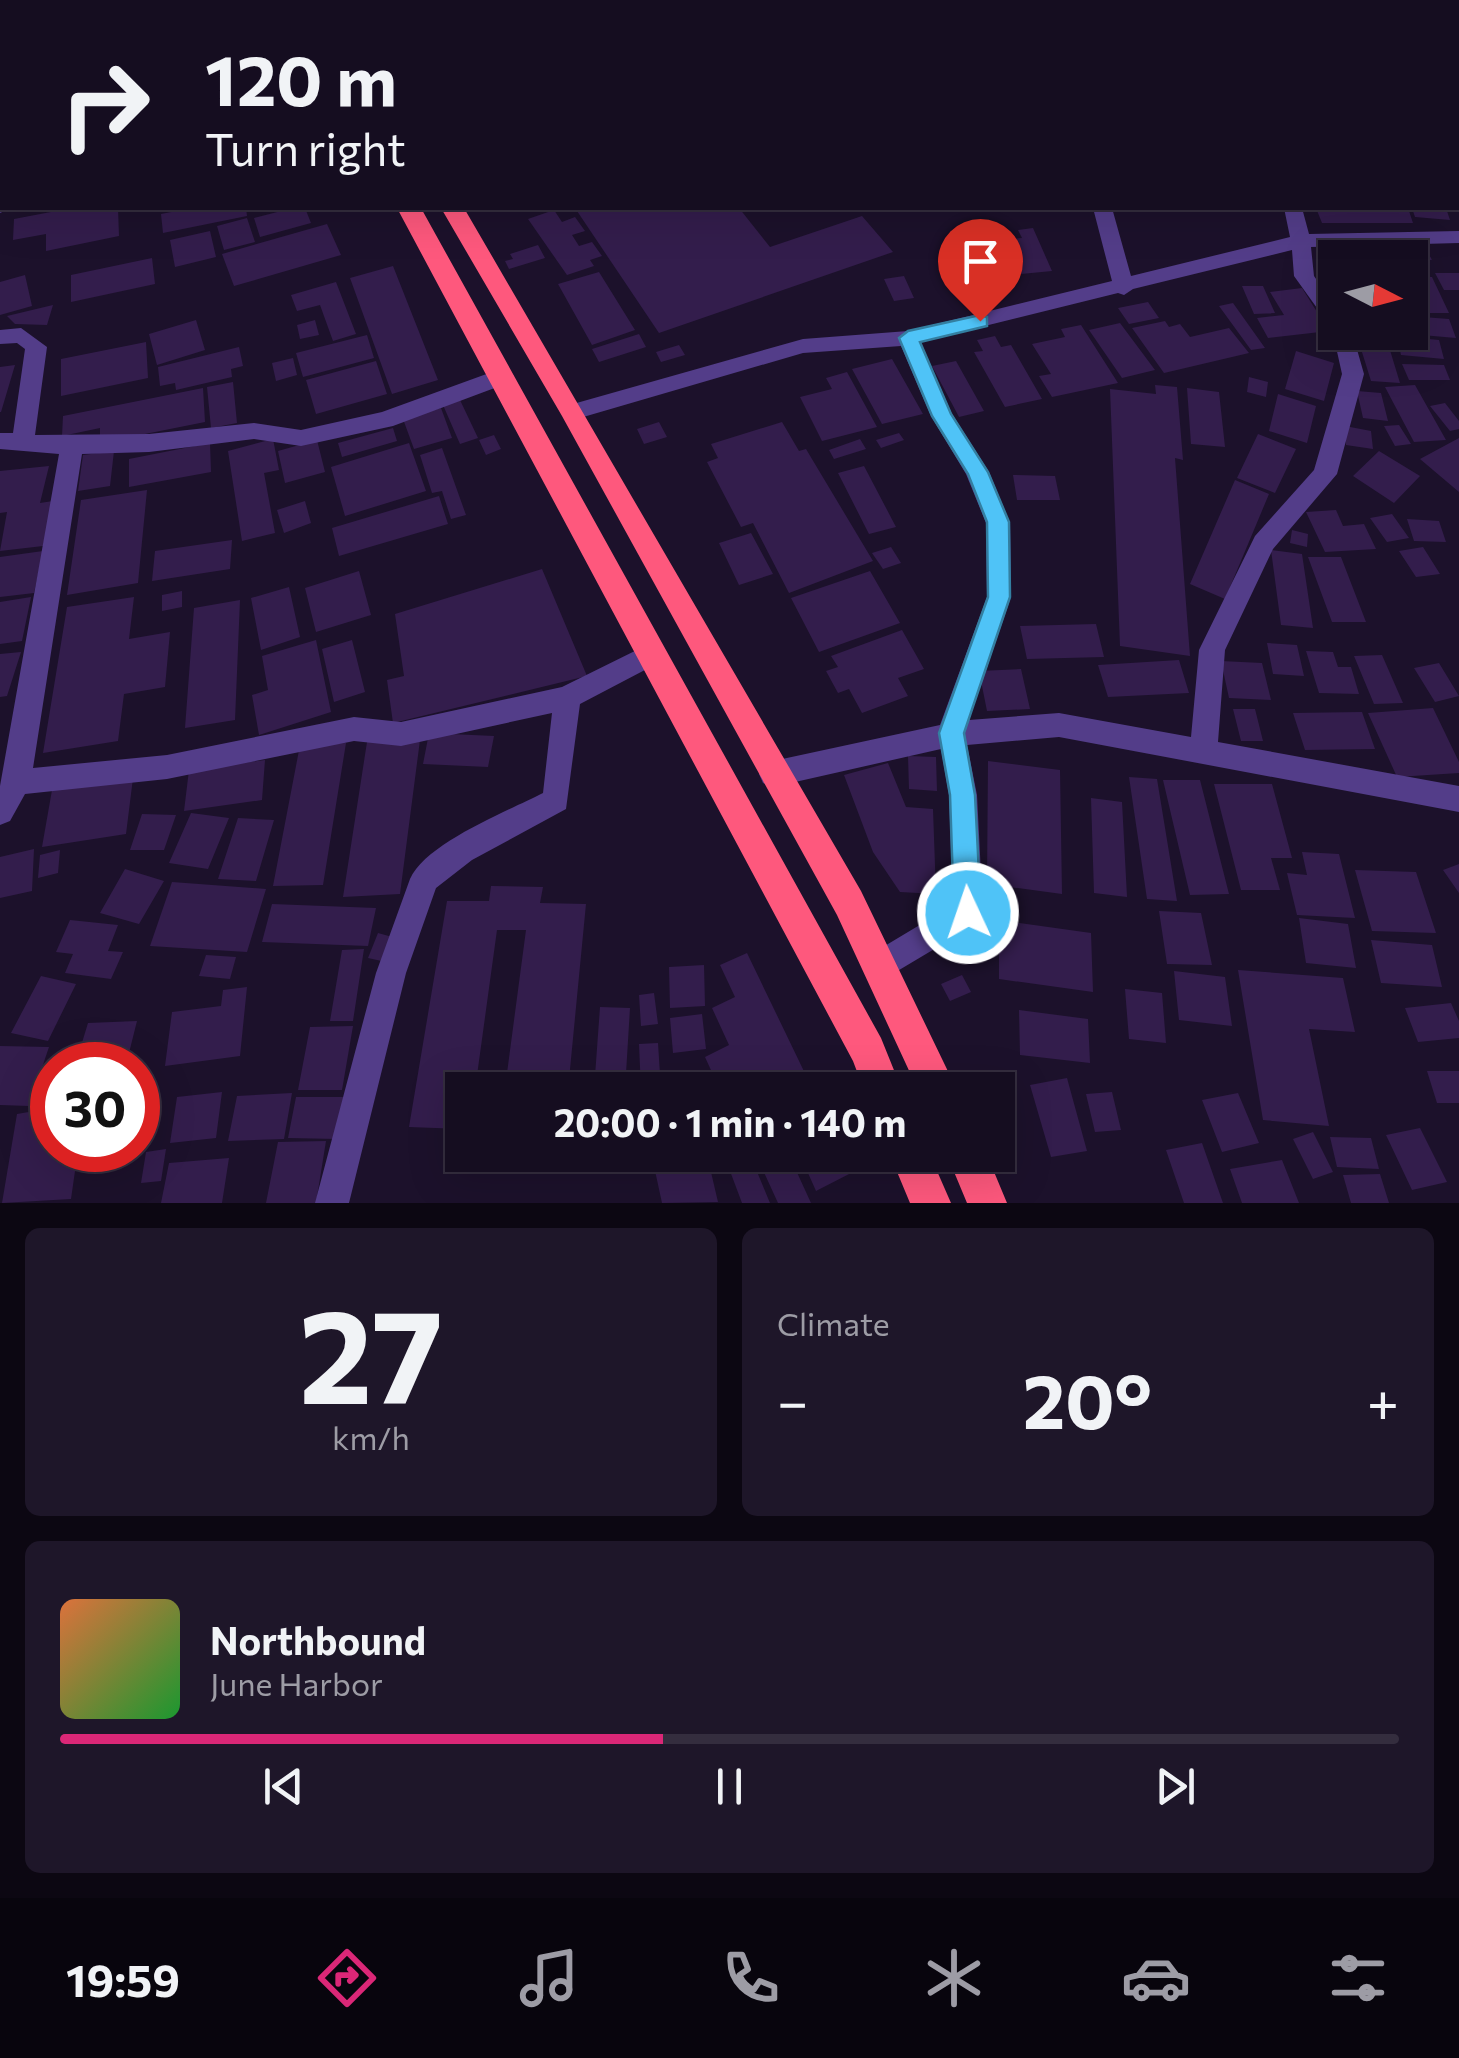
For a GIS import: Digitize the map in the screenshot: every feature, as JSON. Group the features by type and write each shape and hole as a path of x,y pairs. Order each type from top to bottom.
{"highway":[{"path":"409,210 504,376 876,1072"},
{"path":"454,210 573,412 848,903 930,1072"},
{"path":"917,1172 931,1203"},
{"path":"975,1172 987,1203"}],"street":[{"path":"1103,210 1124,288"},
{"path":"1293,210 1304,276 1318,297"},
{"path":"573,412 803,346 908,338 1301,242 1459,237"},
{"path":"0,336 21,335 36,347 11,441 72,446 149,443 254,431 301,438 385,420 504,376"},
{"path":"880,967 968,913 962,795 951,733 999,597 998,522 977,472 942,416 908,338"},
{"path":"1204,754 1212,650 1264,544 1324,474 1353,374 1346,350"},
{"path":"0,812 18,782 72,446"},
{"path":"18,782 167,767 354,729 401,734 567,698 653,654"},
{"path":"332,1203 390,973 425,879 462,850 556,800 567,698"},
{"path":"774,774 951,733 1000,726 1059,725 1459,798"}],"building":[{"path":"61,210 118,210 119,236 46,251 46,234 13,240 14,219"},
{"path":"182,210 246,210 247,216 163,233 161,214"},
{"path":"285,210 306,210 311,223 260,237 254,218"},
{"path":"554,210 562,222 575,217 585,231 572,235 579,246 592,242 602,256 590,260 594,266 567,275 528,219"},
{"path":"576,210 741,210 770,247 862,216 893,252 659,333"},
{"path":"1317,210 1409,210 1413,223 1322,223"},
{"path":"1413,210 1447,210 1450,220 1415,217"},
{"path":"247,218 255,242 224,250 217,226"},
{"path":"327,224 341,255 234,286 222,254"},
{"path":"989,228 1005,272 966,275 950,231"},
{"path":"1033,228 1052,271 1012,275 997,240 1022,238 1018,230"},
{"path":"210,231 216,257 175,267 170,240"},
{"path":"538,245 545,258 509,269 505,261 513,259 510,254"},
{"path":"152,258 155,284 71,302 71,275"},
{"path":"393,266 438,380 392,394 350,278"},
{"path":"599,272 635,330 592,345 558,284"},
{"path":"1435,273 1459,273 1459,290 1444,290"},
{"path":"25,275 32,306 0,315 0,282"},
{"path":"904,276 914,298 894,301 884,279"},
{"path":"1428,277 1432,277 1449,313 1428,313"},
{"path":"336,282 356,334 333,341 320,305 297,311 291,295"},
{"path":"1242,286 1263,286 1275,313 1254,314"},
{"path":"1302,288 1318,313 1318,332 1268,338 1257,318 1284,315 1270,292"},
{"path":"1148,302 1159,318 1129,324 1118,308"},
{"path":"1233,303 1265,348 1251,350 1219,306"},
{"path":"53,305 47,325 15,324 7,316"},
{"path":"1428,317 1449,319 1456,338 1428,336"},
{"path":"196,320 205,350 157,365 149,334"},
{"path":"315,320 319,335 300,339 297,325"},
{"path":"1165,321 1169,327 1180,324 1190,337 1229,328 1249,353 1164,373 1132,328"},
{"path":"1120,323 1155,370 1122,378 1089,330"},
{"path":"1081,325 1118,383 1052,397 1039,376 1051,374 1032,344 1065,337 1061,329"},
{"path":"639,334 646,347 599,362 592,349"},
{"path":"367,335 374,358 303,377 296,353"},
{"path":"995,336 1001,347 1011,345 1042,399 1005,407 974,352 983,351 977,340"},
{"path":"1428,339 1439,340 1444,359 1401,355 1400,350 1428,350"},
{"path":"146,342 148,378 61,396 61,359"},
{"path":"679,345 685,355 661,362 656,352"},
{"path":"239,347 243,366 231,369 232,377 176,390 175,383 160,386 158,367"},
{"path":"1361,350 1390,350 1400,383 1371,381"},
{"path":"1296,351 1334,363 1324,401 1285,389"},
{"path":"293,358 297,375 276,381 272,363"},
{"path":"892,359 923,414 882,424 852,369"},
{"path":"376,361 387,394 316,414 306,380"},
{"path":"956,361 984,411 959,417 932,366"},
{"path":"1402,364 1444,365 1450,380 1409,380"},
{"path":"15,365 1,412 0,412 0,367"},
{"path":"847,372 877,427 822,441 800,397 832,389 826,378"},
{"path":"1249,377 1268,382 1266,397 1247,392"},
{"path":"233,382 237,423 211,428 207,387"},
{"path":"1155,385 1177,387 1183,460 1175,458 1190,656 1120,646 1110,389 1156,394"},
{"path":"1415,385 1446,440 1414,442 1385,387"},
{"path":"203,388 205,422 100,443 100,428 62,436 63,416"},
{"path":"1187,388 1219,392 1225,447 1191,444"},
{"path":"1357,391 1381,393 1388,421 1363,418"},
{"path":"1278,394 1316,406 1307,443 1269,431"},
{"path":"460,400 478,438 460,444 443,405"},
{"path":"1445,403 1459,421 1459,429 1450,431 1430,406"},
{"path":"441,408 452,438 414,449 403,419"},
{"path":"659,422 667,437 644,444 637,429"},
{"path":"782,422 799,451 806,449 873,561 789,593 753,523 741,527 707,462 718,458 711,444"},
{"path":"1399,425 1411,444 1395,446 1384,426"},
{"path":"1345,426 1371,431 1373,449 1346,445"},
{"path":"393,428 397,441 342,457 338,443"},
{"path":"899,433 904,440 881,448 876,440"},
{"path":"1258,434 1296,449 1275,493 1237,478"},
{"path":"494,435 501,449 486,455 479,440"},
{"path":"1459,438 1459,492 1420,459"},
{"path":"273,439 279,470 264,473 275,533 242,541 228,451"},
{"path":"860,439 866,449 834,459 829,450"},
{"path":"317,440 325,472 285,483 278,451"},
{"path":"210,443 211,472 129,487 129,459"},
{"path":"409,443 426,491 345,516 331,467"},
{"path":"442,448 466,515 451,519 442,491 432,493 420,455"},
{"path":"114,451 110,486 78,491 83,455"},
{"path":"1379,451 1420,476 1394,503 1353,476"},
{"path":"49,466 40,503 53,501 43,546 0,551 7,512 0,513 0,471"},
{"path":"864,466 896,527 869,534 838,473"},
{"path":"1013,475 1055,476 1060,500 1017,500"},
{"path":"1235,480 1269,494 1225,599 1190,584"},
{"path":"147,490 138,583 67,595 81,500"},
{"path":"439,496 448,524 339,556 332,528"},
{"path":"305,501 311,523 284,533 277,510"},
{"path":"1336,510 1343,526 1364,524 1376,549 1325,552 1306,512"},
{"path":"1392,514 1409,538 1387,542 1370,518"},
{"path":"1407,519 1439,521 1446,542 1414,541"},
{"path":"1292,530 1308,534 1307,547 1290,543"},
{"path":"751,533 773,574 739,585 719,543"},
{"path":"232,540 230,569 152,581 155,551"},
{"path":"891,547 901,563 883,569 872,553"},
{"path":"1423,547 1440,574 1416,577 1399,551"},
{"path":"1271,550 1302,554 1313,628 1281,625"},
{"path":"43,551 34,593 0,597 0,557"},
{"path":"1308,557 1341,557 1366,622 1332,622"},
{"path":"542,569 587,676 393,723 387,680 404,676 395,614"},
{"path":"359,571 371,615 316,632 305,588"},
{"path":"870,571 900,623 819,652 791,598"},
{"path":"289,587 300,637 261,650 251,598"},
{"path":"182,591 182,607 162,611 162,595"},
{"path":"31,597 22,641 0,644 0,602"},
{"path":"134,597 129,639 170,632 165,687 124,694 118,741 43,753 67,607"},
{"path":"240,600 235,720 185,728 194,608"},
{"path":"1096,624 1104,657 1027,659 1020,626"},
{"path":"902,630 924,669 898,678 908,696 862,713 849,689 838,693 826,671 838,667 831,656"},
{"path":"316,640 331,712 259,735 252,695 268,690 262,656"},
{"path":"352,640 365,692 334,702 322,649"},
{"path":"1267,643 1297,645 1304,676 1273,674"},
{"path":"1306,651 1333,652 1338,667 1351,667 1359,694 1319,693"},
{"path":"21,652 7,696 0,697 0,654"},
{"path":"1382,655 1403,703 1374,704 1354,656"},
{"path":"1179,660 1189,693 1108,697 1098,665"},
{"path":"1221,661 1262,663 1271,700 1229,698"},
{"path":"1439,663 1459,696 1435,702 1414,668"},
{"path":"1021,669 1030,709 987,711 979,671"},
{"path":"1433,708 1459,762 1459,773 1397,777 1368,713"},
{"path":"1233,709 1255,709 1263,741 1241,741"},
{"path":"1362,712 1375,749 1305,750 1293,713"},
{"path":"429,733 494,736 488,767 423,764"},
{"path":"420,740 400,894 343,897 367,742"},
{"path":"346,743 323,885 273,886 300,745"},
{"path":"908,756 936,757 937,791 909,789"},
{"path":"265,760 262,800 184,811 189,770"},
{"path":"988,761 1060,770 1062,894 987,884"},
{"path":"888,763 906,807 933,809 936,894 900,892 873,852 844,775"},
{"path":"1129,777 1157,779 1177,901 1147,899"},
{"path":"133,778 126,834 42,847 52,790"},
{"path":"1163,780 1200,780 1229,894 1190,895"},
{"path":"1214,784 1272,784 1292,858 1271,858 1280,890 1241,890"},
{"path":"1091,798 1122,802 1127,897 1094,893"},
{"path":"191,813 229,818 208,869 169,863"},
{"path":"142,814 176,815 164,850 130,850"},
{"path":"238,818 274,820 256,881 218,879"},
{"path":"34,849 32,891 0,898 0,857"},
{"path":"60,850 58,873 38,878 40,855"},
{"path":"1302,852 1339,854 1355,918 1297,915 1287,873 1307,875"},
{"path":"1459,864 1459,893 1443,870"},
{"path":"125,869 164,881 139,924 100,913"},
{"path":"1355,870 1416,872 1436,933 1372,931"},
{"path":"172,882 266,889 247,952 150,946"},
{"path":"491,886 543,887 540,903 586,904 570,1072 507,1072 526,930 497,930 477,1072 445,1072 445,1128 409,1127 447,901 489,901"},
{"path":"272,904 376,908 368,946 262,942"},
{"path":"1159,911 1201,913 1212,965 1167,964"},
{"path":"1299,918 1348,924 1356,968 1306,963"},
{"path":"70,920 118,925 108,951 123,952 111,979 65,973 73,954 56,952"},
{"path":"999,920 1091,933 1093,992 999,979"},
{"path":"378,933 396,938 386,962 368,958"},
{"path":"1371,940 1432,945 1442,987 1381,983"},
{"path":"364,949 353,1021 330,1021 342,950"},
{"path":"747,953 804,1072 712,1072 705,1057 729,1045 712,1008 735,997 720,965"},
{"path":"206,955 236,957 230,979 199,976"},
{"path":"704,965 705,1006 670,1008 669,967"},
{"path":"1238,970 1343,978 1355,1032 1309,1029 1329,1126 1263,1120"},
{"path":"1174,971 1225,977 1232,1026 1179,1020"},
{"path":"962,975 971,992 950,1001 941,984"},
{"path":"41,976 76,984 48,1041 11,1033"},
{"path":"247,987 240,1056 165,1066 172,1012 221,1006 223,990"},
{"path":"1125,989 1162,993 1166,1043 1129,1039"},
{"path":"654,993 658,1024 641,1026 639,995"},
{"path":"1451,1003 1459,1021 1459,1038 1418,1042 1405,1008"},
{"path":"600,1007 630,1008 626,1072 595,1072"},
{"path":"1019,1010 1088,1019 1090,1063 1020,1055"},
{"path":"702,1014 706,1049 673,1053 670,1018"},
{"path":"137,1021 132,1042 82,1042 88,1023"},
{"path":"353,1026 342,1090 298,1090 310,1027"},
{"path":"658,1043 660,1072 640,1072 639,1044"},
{"path":"0,1046 30,1047 29,1106 0,1105"},
{"path":"1427,1071 1459,1071 1459,1103 1437,1103"},
{"path":"1067,1078 1087,1151 1051,1157 1030,1085"},
{"path":"222,1092 216,1138 170,1143 177,1097"},
{"path":"1112,1092 1121,1130 1095,1132 1086,1094"},
{"path":"292,1093 284,1139 228,1141 237,1096"},
{"path":"1238,1093 1259,1143 1222,1152 1202,1100"},
{"path":"296,1097 344,1097 337,1139 288,1138"},
{"path":"30,1112 30,1172 75,1172 71,1199 2,1203 17,1114"},
{"path":"1420,1128 1447,1182 1412,1190 1386,1135"},
{"path":"1313,1132 1333,1172 1313,1179 1293,1139"},
{"path":"1330,1137 1371,1138 1379,1169 1337,1167"},
{"path":"326,1141 316,1203 266,1203 278,1142"},
{"path":"1202,1143 1223,1203 1184,1203 1166,1150"},
{"path":"166,1149 161,1181 141,1183 143,1172 160,1172 160,1150"},
{"path":"229,1158 222,1203 161,1203 169,1163"},
{"path":"1282,1160 1299,1203 1242,1203 1230,1169"},
{"path":"655,1172 711,1172 718,1202 662,1203"},
{"path":"730,1172 757,1172 770,1203 742,1203"},
{"path":"764,1172 797,1172 811,1203 778,1203"},
{"path":"808,1172 851,1172 851,1173 816,1191"},
{"path":"1380,1174 1389,1203 1351,1203 1343,1175"}],"route":[{"path":"968,913 962,795 951,733 999,597 998,522 977,472 942,416 908,338 980,321"}]}
